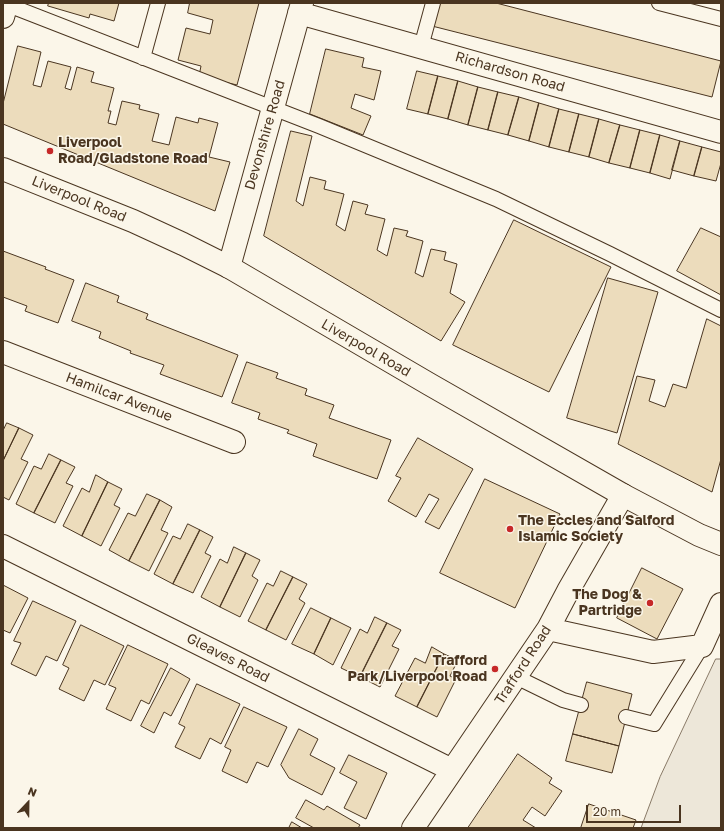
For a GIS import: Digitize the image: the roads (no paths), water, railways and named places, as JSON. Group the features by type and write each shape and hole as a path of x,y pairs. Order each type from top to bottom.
{"street":[{"name":"Richardson Road","path":"300,8 421,47 721,130"},
{"name":"Devonshire Road","path":"228,267 300,8"},
{"name":"Liverpool Road","path":"3,168 133,221 228,267 623,496 699,535 721,544"},
{"name":"Hamilcar Avenue","path":"3,352 234,442"},
{"name":"Trafford Road","path":"413,828 548,629 568,591 623,496"},
{"name":"Gleaves Road","path":"3,546 452,770"},
{"path":"548,629 653,652 702,646 721,604"}],"lane":[{"path":"144,58 158,3"},
{"path":"421,47 433,3"},
{"path":"659,3 721,19"},
{"path":"5,7 144,58 273,108 496,199 721,310"},
{"path":"626,717 654,724 702,646"},
{"path":"516,678 563,700 581,705"}],"place":[{"name":"Liverpool Road/Gladstone Road","path":"50,151"},
{"name":"The Eccles and Salford Islamic Society","path":"510,529"},
{"name":"The Dog & Partridge","path":"650,603"},
{"name":"Trafford Park/Liverpool Road","path":"495,669"}]}
